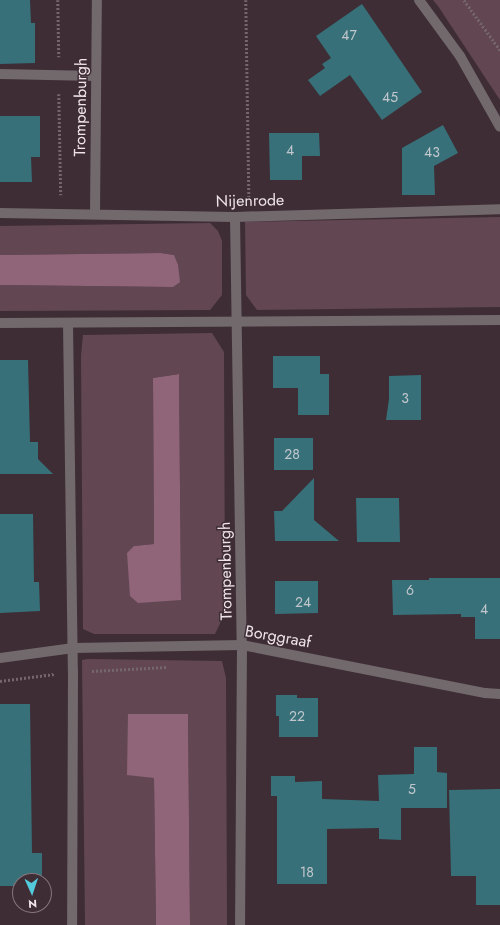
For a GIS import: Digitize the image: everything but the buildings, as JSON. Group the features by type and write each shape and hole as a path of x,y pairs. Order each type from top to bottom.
{"street":[{"name":"Trompenburgh","path":"95,214 97,0"},
{"path":"420,0 460,56 500,127"},
{"path":"0,74 96,76"},
{"name":"Nijenrode","path":"0,213 249,217 500,209"},
{"name":"Trompenburgh","path":"234,217 238,322 242,645 240,925"},
{"path":"0,323 500,320"},
{"path":"68,323 73,648 72,925"},
{"name":"Borggraaf","path":"0,658 73,648 242,645 485,693 500,694"}],"path":[{"path":"58,0 61,214"},
{"path":"246,0 249,217"},
{"path":"464,0 500,50"}],"shaded area":[{"path":"433,0 500,0 500,100 438,6"},
{"path":"500,217 500,307 257,310 246,295 245,222"},
{"path":"210,223 218,231 222,241 222,295 210,310 0,311 0,285 173,287 174,255 161,253 0,255 0,226"},
{"path":"161,253 174,255 178,265 180,282 173,287 0,285 0,255"},
{"path":"212,333 224,352 225,613 215,634 94,634 83,629 81,356 83,335","holes":["179,374 181,600 134,546 154,544 153,378"]},
{"path":"179,374 181,600 138,603 130,596 127,553 134,546 154,544 153,378"},
{"path":"82,660 222,661 226,678 227,925 190,925 188,715 129,714 154,778 156,925 85,925"},
{"path":"128,714 188,714 190,925 156,925 154,778 127,775"}]}
